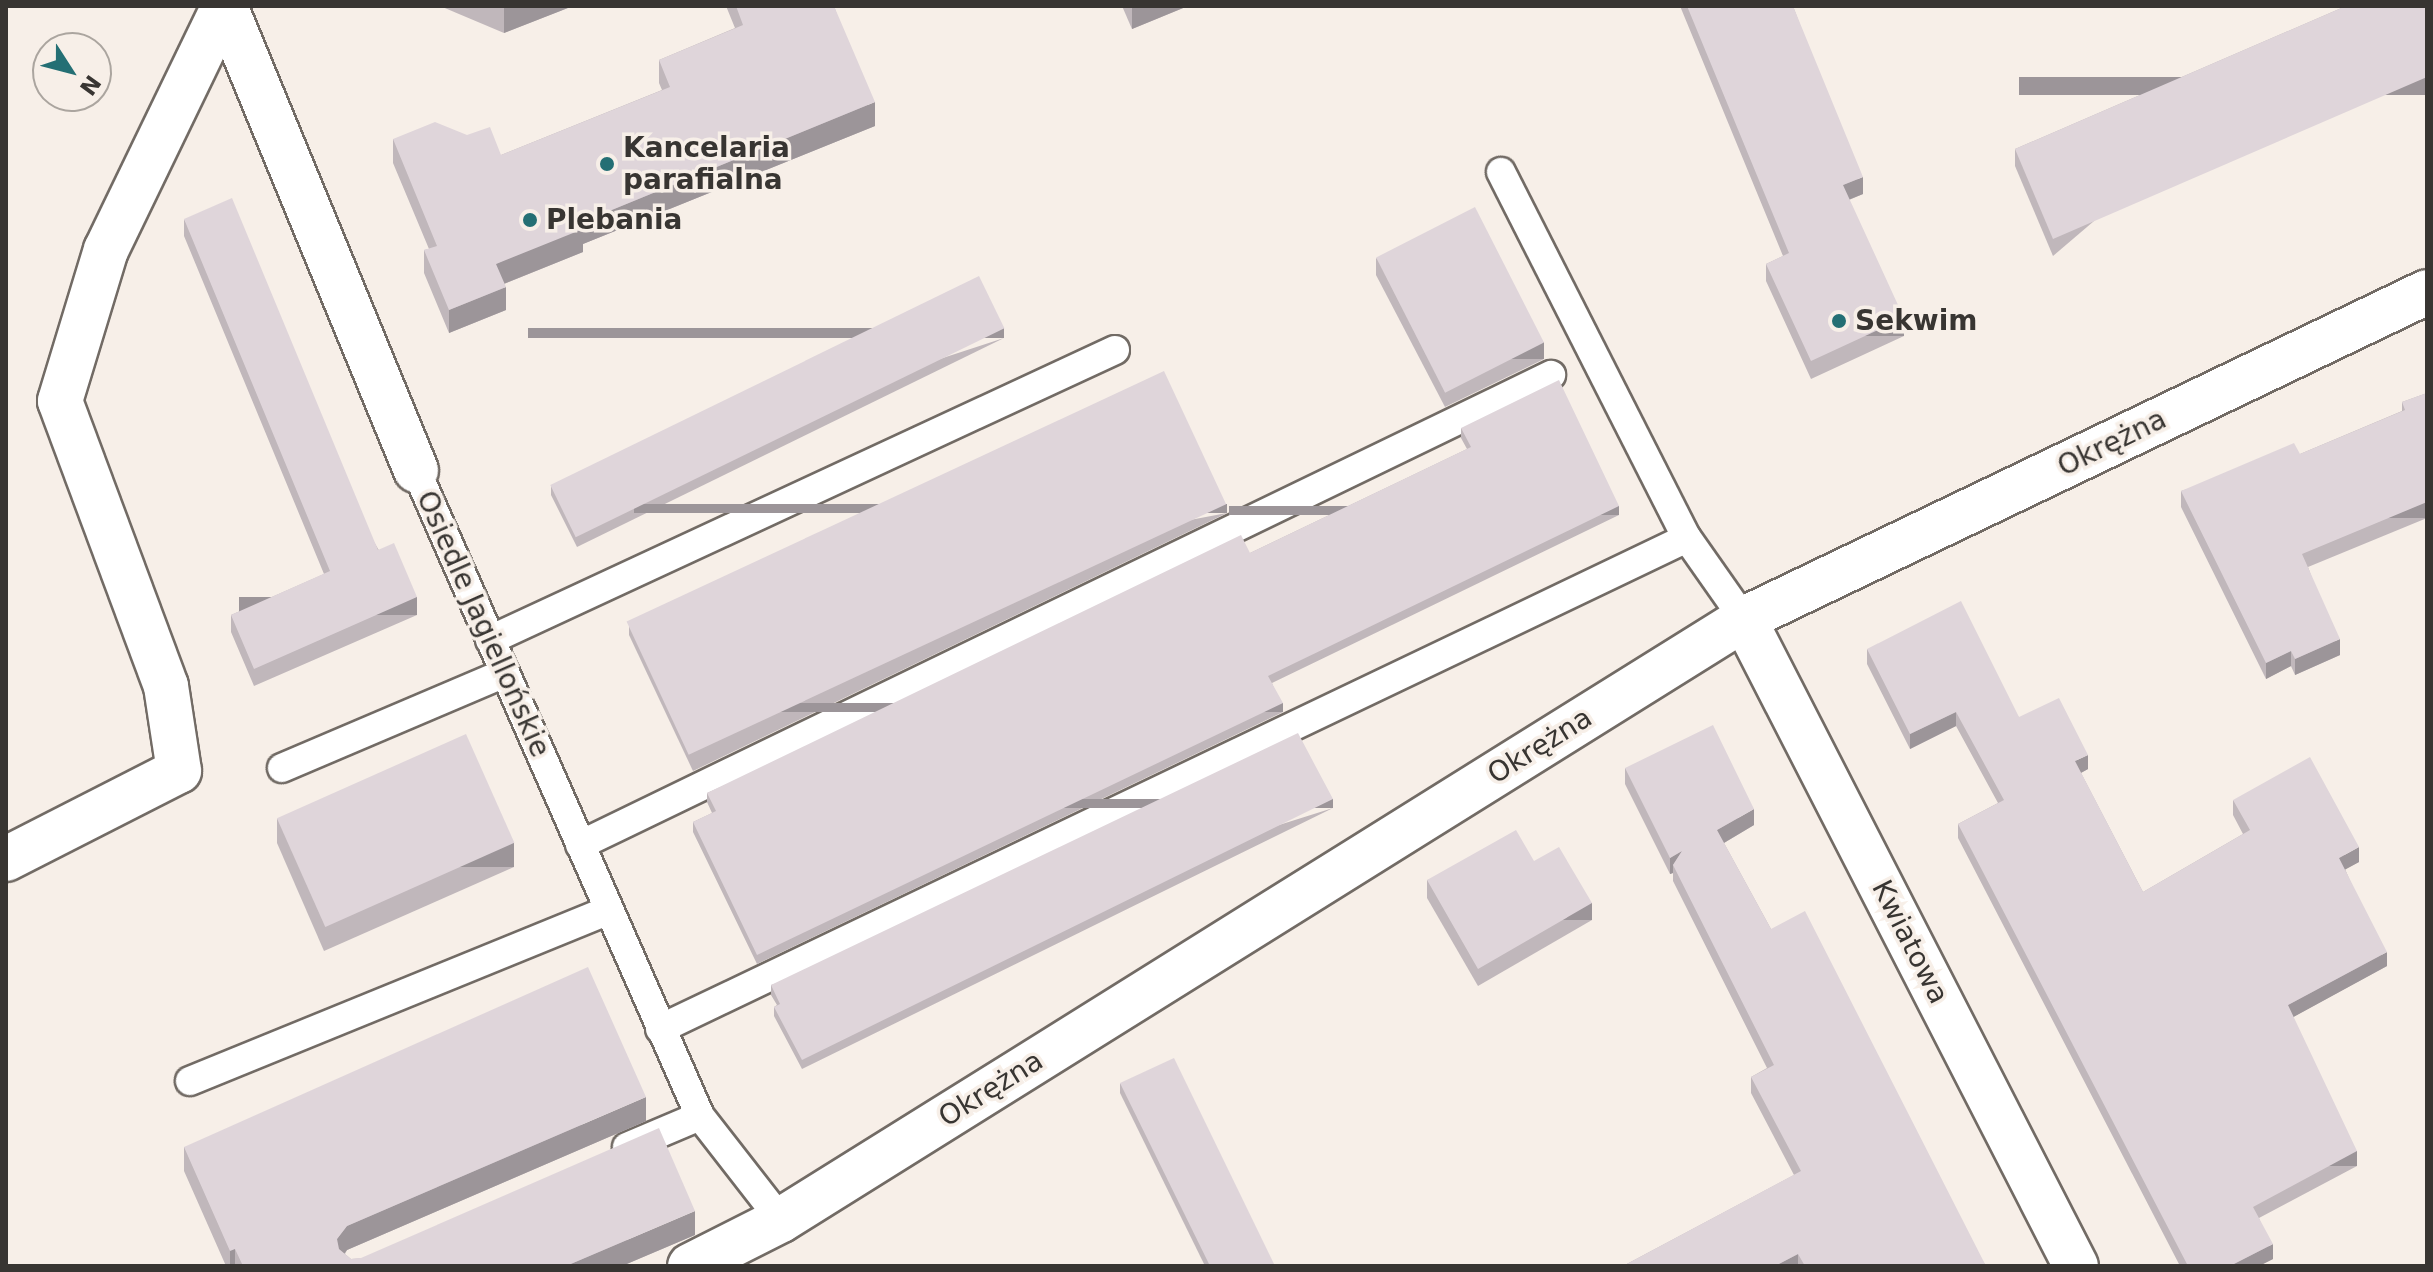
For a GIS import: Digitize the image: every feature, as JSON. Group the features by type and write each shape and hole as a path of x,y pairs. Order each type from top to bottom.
{"street":[{"name":"Osiedle Jagiellońskie","path":"224,6 416,470"},
{"path":"6,859 179,771 166,686 60,401 106,250 224,6"},
{"name":"Okrężna","path":"690,1266 781,1220 1744,619 2427,292"},
{"name":"Kwiatowa","path":"1744,619 2076,1266"}],"lane":[{"path":"1501,172 1687,538 1744,619"},
{"path":"490,640 1115,350"},
{"path":"580,845 1551,375"},
{"name":"Osiedle Jagiellońskie","path":"416,470 700,1116 781,1220"},
{"path":"660,1029 1687,538"},
{"path":"282,768 505,673"},
{"path":"190,1081 608,910"},
{"path":"599,1160 700,1116"}],"building":[{"path":"736,6 834,6 875,102 580,223 583,229 496,264 506,287 449,310 424,250 437,246 393,139 435,122 467,135 490,127 501,155 670,87 659,60 743,25"},
{"path":"1687,6 1793,6 1863,177 1843,185 1904,318 1811,361 1766,264 1789,253"},
{"path":"2346,6 2425,6 2427,77 2053,239 2015,149"},
{"path":"232,198 378,550 394,543 417,597 254,669 231,615 330,571 184,219"},
{"path":"1475,207 1544,342 1445,393 1376,257"},
{"path":"979,276 1004,328 576,537 550,485"},
{"path":"1164,371 1226,504 689,755 627,622"},
{"path":"1559,380 1619,506 1268,676 1283,703 757,955 693,822 716,811 707,793 1241,535 1250,553 1471,447 1461,428"},
{"path":"2427,393 2427,502 2302,554 2340,639 2295,659 2291,651 2266,663 2181,491 2294,443 2300,454 2405,410 2402,402"},
{"path":"1961,601 2019,717 2059,698 2088,755 2075,761 2143,892 2250,830 2233,800 2310,757 2359,847 2339,858 2387,952 2288,1005 2357,1151 2253,1207 2273,1244 2230,1266 2188,1266 1958,824 2004,800 1956,712 1910,734 1867,649"},
{"path":"1713,725 1754,809 1717,830 1771,929 1805,911 1986,1266 1805,1266 1798,1254 1775,1266 1623,1266 1801,1171 1751,1077 1774,1065 1673,865 1682,851 1670,858 1625,768"},
{"path":"1298,733 1333,799 802,1060 774,1007 780,1004 771,985"},
{"path":"466,734 514,843 325,927 277,818"},
{"path":"1516,830 1534,861 1559,847 1592,903 1478,969 1427,880"},
{"path":"588,967 646,1097 347,1226 337,1239 339,1249 351,1259 361,1258 659,1128 695,1211 566,1266 243,1266 235,1249 230,1251 184,1147"},
{"path":"1174,1058 1275,1266 1210,1266 1120,1083"}],"place":[{"name":"Kancelaria parafialna","path":"607,164"},
{"name":"Plebania","path":"530,220"},
{"name":"Sekwim","path":"1839,321"}]}
